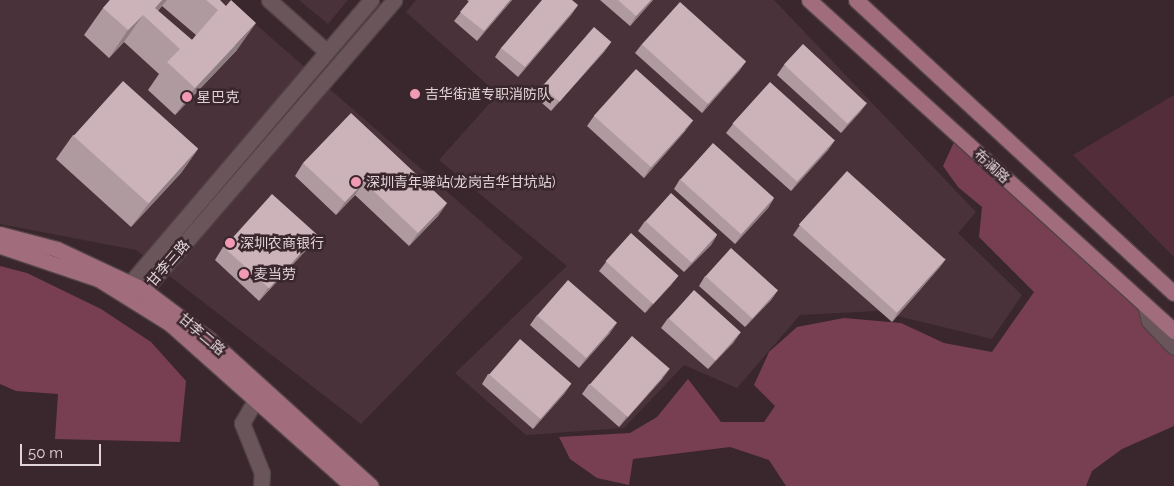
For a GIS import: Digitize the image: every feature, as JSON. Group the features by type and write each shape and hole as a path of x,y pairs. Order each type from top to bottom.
{"main road":[{"name":"布澜路","path":"809,0 1174,332"},
{"path":"856,0 1174,293"},
{"name":"甘李二路","path":"0,234 57,249 130,289 182,333 352,486"},
{"name":"甘李二路","path":"0,246 53,260 130,289"},
{"name":"甘李二路","path":"144,290 210,340 371,486"}],"street":[{"path":"269,0 325,50"},
{"name":"甘李三路","path":"130,289 371,0"},
{"name":"甘李三路","path":"130,289 144,290 394,0"},
{"path":"1145,305 1149,321 1174,347"},
{"path":"256,399 242,423 262,473 261,486"}],"shaded area":[{"path":"0,0 228,0 523,258 361,424 136,250 0,224"},
{"path":"299,0 348,0 328,24"},
{"path":"416,0 774,0 976,212 958,233 1022,295 992,339 877,311 800,315 737,388 684,365 624,428 526,435 455,373 567,266 439,160 498,94 406,12"},
{"path":"1174,95 1174,257 1073,155"},
{"path":"955,140 1174,338 1174,426 1122,449 1092,471 1086,486 786,486 769,460 730,447 633,459 629,485 597,478 570,459 559,437 630,433 657,417 688,379 721,422 764,422 775,406 754,385 769,352 797,327 844,318 901,323 944,343 992,352 1034,292 979,237 982,207 958,187 943,166"},
{"path":"0,266 27,273 101,309 151,342 186,381 180,442 55,439 58,394 16,391 0,384"}],"building":[{"path":"110,0 162,0 155,8 192,40 218,10 206,0 220,0 226,6 231,0 256,23 195,88 167,62 180,49 143,15 128,30 103,8"},
{"path":"470,0 510,0 484,31 460,12"},
{"path":"542,0 572,0 578,5 525,67 501,48"},
{"path":"618,0 651,0 636,16"},
{"path":"680,2 746,62 708,104 642,44"},
{"path":"594,27 611,42 560,102 542,87"},
{"path":"803,44 867,103 848,124 784,64"},
{"path":"636,69 693,121 651,167 594,116"},
{"path":"123,81 198,149 149,204 73,136"},
{"path":"770,82 835,140 797,182 733,124"},
{"path":"351,113 447,203 418,233 364,182 345,202 303,163"},
{"path":"713,143 774,198 741,234 680,179"},
{"path":"847,171 945,259 897,313 799,225"},
{"path":"671,193 717,234 692,263 646,221"},
{"path":"272,194 317,235 269,288 224,248"},
{"path":"631,233 679,276 653,304 606,261"},
{"path":"731,248 778,290 752,318 706,276"},
{"path":"568,280 617,323 586,358 537,315"},
{"path":"694,290 741,332 715,360 669,318"},
{"path":"632,336 670,369 628,417 590,384"},
{"path":"520,339 571,384 540,419 489,374"}],"place":[{"name":"吉华街道专职消防队","path":"415,94"},
{"name":"星巴克","path":"187,97"},
{"name":"深圳青年驿站(龙岗吉华甘坑站)","path":"356,182"},
{"name":"深圳农商银行","path":"230,243"},
{"name":"麦当劳","path":"244,274"}]}
